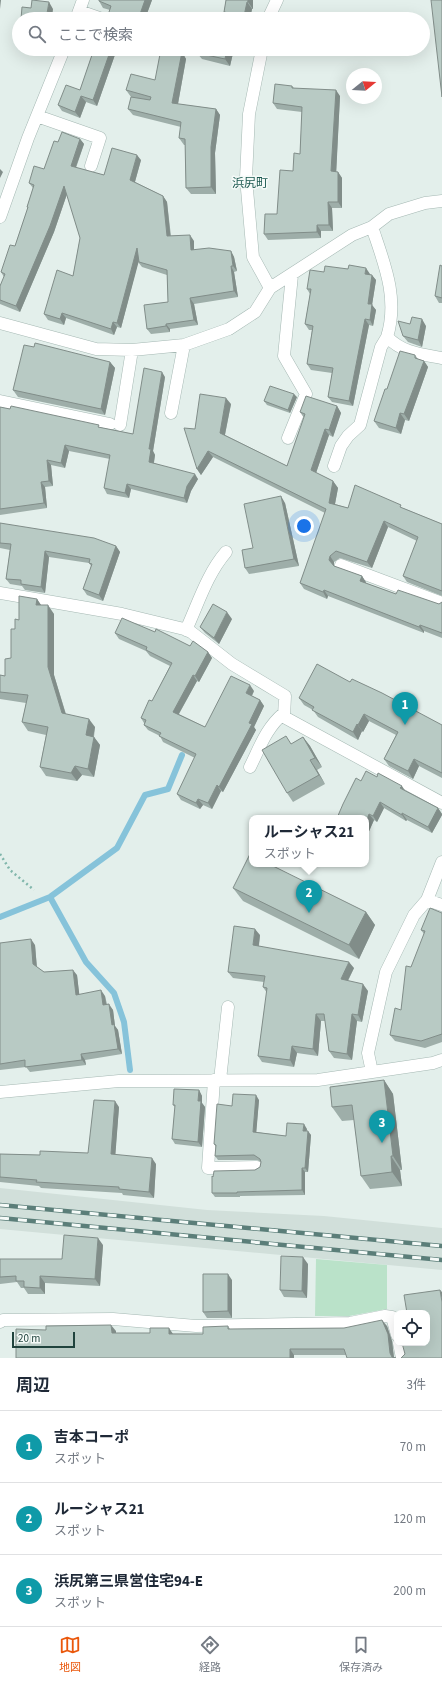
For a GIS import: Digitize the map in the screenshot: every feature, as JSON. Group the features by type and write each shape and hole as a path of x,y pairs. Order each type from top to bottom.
{"street":[{"path":"271,12 276,0"},
{"path":"0,216 61,56"},
{"path":"261,56 249,114 246,178 253,257 270,288"},
{"path":"37,116 100,138 90,166"},
{"path":"0,323 96,349 132,350 184,345 229,329 255,312 270,288 352,235 372,227 389,214 425,203 442,201"},
{"path":"334,466 341,446 348,436 360,425 381,347 387,337 390,326 392,296 386,269 372,227"},
{"path":"288,438 306,394 284,356 292,275"},
{"path":"387,337 405,351 442,358"},
{"path":"171,413 184,345"},
{"path":"0,401 115,424 132,350"},
{"path":"186,630 212,572 218,561 226,552"},
{"path":"342,565 442,603"},
{"path":"0,594 122,614 192,632 232,664 285,696 284,717 442,803"},
{"path":"250,767 267,731 274,721 284,713"},
{"path":"372,1072 368,1053 386,972 414,915 426,900 442,862"},
{"path":"426,900 442,905"},
{"path":"228,1007 217,1080 208,1168 257,1167"},
{"path":"0,1092 119,1080 318,1080 442,1060"},
{"path":"0,1322 3,1320 113,1319 196,1326 350,1323 385,1316 392,1317 394,1324"},
{"path":"400,1346 402,1358"}],"path":[{"path":"0,854 10,870 34,890"}],"shaded area":[{"path":"0,1188 207,1210 324,1216 442,1228 442,1270 0,1229"}],"green space":[{"path":"316,1259 387,1265 387,1309 349,1316 315,1316"}],"building":[{"path":"32,0 49,2 47,12 22,12 22,7 31,8"},
{"path":"145,0 141,12 109,12 111,6 99,1"},
{"path":"226,0 248,0 245,12 224,12"},
{"path":"431,0 442,0 442,97"},
{"path":"92,56 109,56 93,100 81,96 75,112 58,105 66,85 80,90"},
{"path":"160,56 181,56 172,103 216,109 211,147 211,187 186,188 185,139 179,138 181,122 128,109 131,97 150,100 151,97 126,90 131,74 155,80"},
{"path":"211,56 226,56 225,59"},
{"path":"275,84 292,86 292,88 336,90 331,171 338,172 338,202 328,202 329,225 317,225 317,232 264,234 265,214 277,214 280,170 293,171 294,153 300,154 302,107 273,103"},
{"path":"62,132 80,139 71,166 104,175 112,148 137,155 130,180 163,196 167,236 190,235 191,250 209,248 231,251 234,291 190,298 194,320 166,324 166,326 147,329 144,305 168,302 167,270 139,262 137,248 117,323 113,322 111,329 62,313 60,319 44,314 57,270 73,276 80,238 64,186 50,226 16,306 0,300 0,286 5,274 1,272 10,245 15,246 28,207 34,185 29,183 34,166 44,169 54,141 58,142"},
{"path":"349,265 366,268 365,274 372,275 368,304 372,304 370,320 365,319 349,401 328,397 333,368 307,364 313,326 305,324 311,289 307,289 310,270 324,272 325,266 348,269"},
{"path":"440,265 442,266 442,298 435,296"},
{"path":"412,317 422,319 418,340 403,336 398,321 410,324"},
{"path":"35,343 110,362 101,409 13,390 24,345 34,347"},
{"path":"400,351 415,355 415,358 424,361 404,414 400,413 396,428 374,421"},
{"path":"144,368 162,372 149,449 151,449 149,462 195,474 187,486 184,498 127,484 125,493 104,488 110,455 65,445 61,463 47,460 49,481 41,482 44,503 0,509 0,407 10,409 11,406 133,434"},
{"path":"270,386 294,394 288,410 264,401"},
{"path":"200,394 226,398 220,433 287,466 305,414 300,412 306,396 337,406 329,430 325,429 311,470 333,481 329,503 348,508 355,485 401,505 400,507 442,524 442,591 403,576 418,537 384,521 367,562 336,551 330,556 329,560 334,566 362,576 360,581 396,594 398,590 439,604 442,602 442,633 420,625 419,627 324,590 323,592 300,583 326,509 208,451 197,469 184,428 195,429"},
{"path":"281,496 294,559 245,568 242,550 253,548 244,504"},
{"path":"0,523 94,538 116,546 99,595 83,589 92,564 89,563 90,559 45,551 41,587 21,584 21,580 6,579 11,544 0,543"},
{"path":"19,596 37,599 36,605 48,605 48,667 62,713 89,719 86,735 94,737 88,769 75,766 71,773 40,767 48,727 22,722 28,695 0,692 0,675 5,676 5,659 11,658 11,629 15,629 15,619 19,620"},
{"path":"213,604 227,612 214,638 200,627"},
{"path":"122,618 155,632 156,629 190,646 193,641 208,652 195,676 193,675 173,712 205,727 231,676 250,685 246,693 260,700 249,723 252,724 219,787 217,785 208,803 198,799 196,803 177,794 196,754 159,736 161,733 144,725 146,720 141,718 149,700 152,701 172,663 146,650 147,647 115,633"},
{"path":"317,664 350,682 352,679 382,693 442,725 442,773 414,759 408,771 384,759 398,732 364,714 353,732 312,710 314,707 299,698"},
{"path":"286,736 291,744 303,737 315,758 310,760 319,775 287,793 262,750"},
{"path":"366,771 377,777 378,773 402,786 400,788 438,808 428,827 402,813 402,815 380,802 373,816 369,814 338,815 356,778 361,781"},
{"path":"249,856 249,867 275,867 366,912 349,945 233,888"},
{"path":"430,908 442,913 442,1034 421,1041 390,1035 395,1008 401,1010 406,966 411,967 425,931 421,930"},
{"path":"234,926 255,929 253,945 349,962 341,979 363,984 358,1015 352,1014 347,1054 329,1051 324,1014 316,1014 313,1049 292,1046 290,1060 258,1056 267,988 263,987 265,976 228,972"},
{"path":"31,939 33,964 44,972 73,970 76,995 101,990 103,1005 109,1004 118,1049 81,1054 82,1060 25,1067 25,1060 0,1064 0,943"},
{"path":"384,1080 393,1156 391,1156 392,1172 361,1176 352,1105 332,1107 330,1087"},
{"path":"174,1089 199,1090 198,1101 201,1101 198,1142 172,1139 175,1105 173,1105"},
{"path":"233,1094 256,1095 253,1132 286,1136 287,1123 304,1124 303,1131 308,1131 305,1168 302,1168 302,1190 212,1193 212,1176 213,1177 214,1171 255,1170 260,1167 260,1159 254,1155 215,1156 216,1145 214,1144 217,1104 232,1106"},
{"path":"94,1100 115,1101 111,1154 152,1158 149,1192 119,1189 119,1187 36,1182 37,1180 0,1177 0,1154 40,1155 40,1151 88,1153"},
{"path":"64,1235 98,1238 95,1279 40,1276 40,1288 24,1287 24,1281 16,1281 16,1276 0,1277 0,1259 62,1259"},
{"path":"281,1256 303,1257 302,1291 280,1290"},
{"path":"203,1274 228,1274 228,1311 203,1312"},
{"path":"440,1290 442,1302 442,1358 401,1358 405,1354 403,1346 430,1346 430,1310 406,1310 404,1295"},
{"path":"382,1320 388,1334 390,1353 392,1357 396,1358 347,1358 344,1349 290,1349 290,1358 16,1358 16,1329 46,1330 46,1326 111,1325 112,1333 150,1333 150,1328 169,1328 169,1334 203,1334 203,1327 228,1326 228,1329 344,1328"}],"waterway":[{"path":"0,917 50,897 117,848 145,795 168,789 182,755"},
{"path":"50,897 86,962 114,993 124,1022 130,1070"}],"railway":[{"path":"0,1205 442,1246"},
{"path":"0,1218 442,1260"}],"place":[{"name":"吉本コーポ","path":"405,725"},
{"name":"ルーシャス21","path":"309,913"},
{"name":"浜尻第三県営住宅94-E","path":"382,1143"}],"district":[{"name":"浜尻町","path":"250,183"}]}
